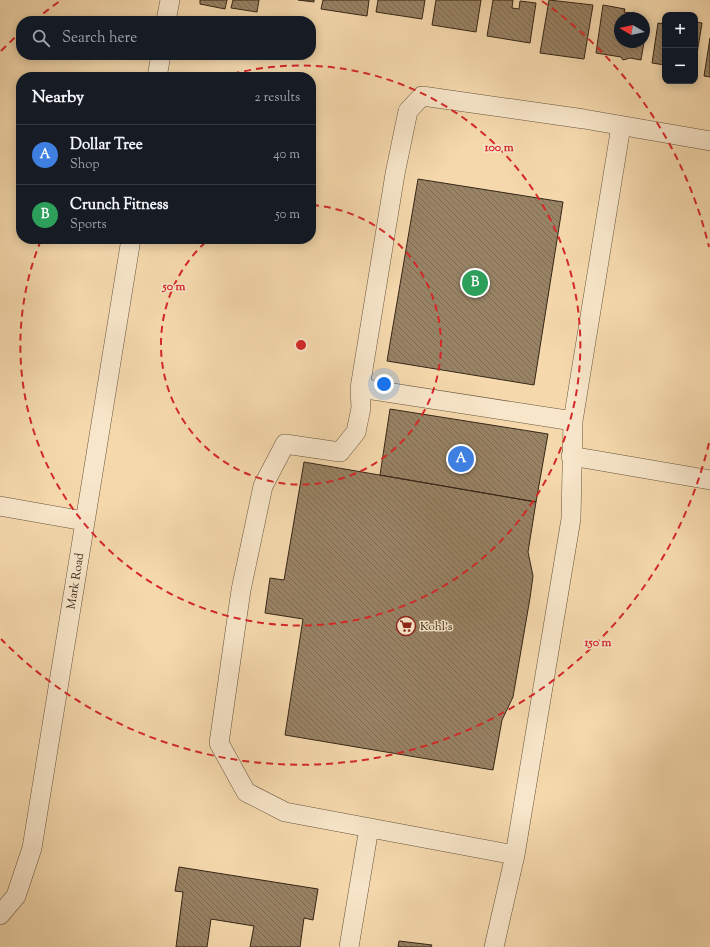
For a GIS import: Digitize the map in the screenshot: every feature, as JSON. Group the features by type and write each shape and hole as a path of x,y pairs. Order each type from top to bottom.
{"street":[{"path":"167,16 170,0"},
{"path":"158,72 160,60"},
{"path":"515,855 285,812 246,792 219,743 241,590 263,486 285,444 340,452 356,432 361,408 360,388 395,174 408,111 422,96 710,141"},
{"path":"494,947 515,855 570,519 571,456 574,421 621,126"},
{"name":"Mark Road","path":"0,915 16,896 32,848 129,244"},
{"path":"360,388 574,421"},
{"path":"571,456 710,480"},
{"path":"0,506 84,521"},
{"path":"350,947 369,828"}],"building":[{"path":"200,0 227,0 225,9 200,4"},
{"path":"233,0 259,0 257,12 231,8"},
{"path":"298,0 314,0 314,2"},
{"path":"323,0 369,0 367,16 321,9"},
{"path":"378,0 425,0 422,19 376,12"},
{"path":"436,0 481,0 476,32 432,25"},
{"path":"493,0 513,0 512,8 519,9 520,1 536,3 530,43 487,36"},
{"path":"549,0 593,5 584,59 540,53"},
{"path":"603,5 625,9 624,12 614,12 614,48 643,48 641,60 630,58 623,60 621,57 596,53"},
{"path":"698,22 702,23 698,48"},
{"path":"658,23 662,24 662,65 652,63"},
{"path":"710,38 710,77 704,76"},
{"path":"418,179 563,202 534,385 387,361"},
{"path":"390,409 548,434 536,502 380,475"},
{"path":"304,462 536,502 528,552 533,576 530,598 513,697 502,720 493,770 285,735 303,619 265,613 270,578 284,580"},
{"path":"179,867 318,889 313,920 304,918 300,947 250,947 254,926 211,919 207,947 176,947 183,892 175,891"},
{"path":"399,941 432,945 431,947 398,947"}],"place":[{"name":"Crunch Fitness","path":"475,283"},
{"name":"Dollar Tree","path":"461,459"},
{"name":"Kohl's","path":"406,626"}]}
